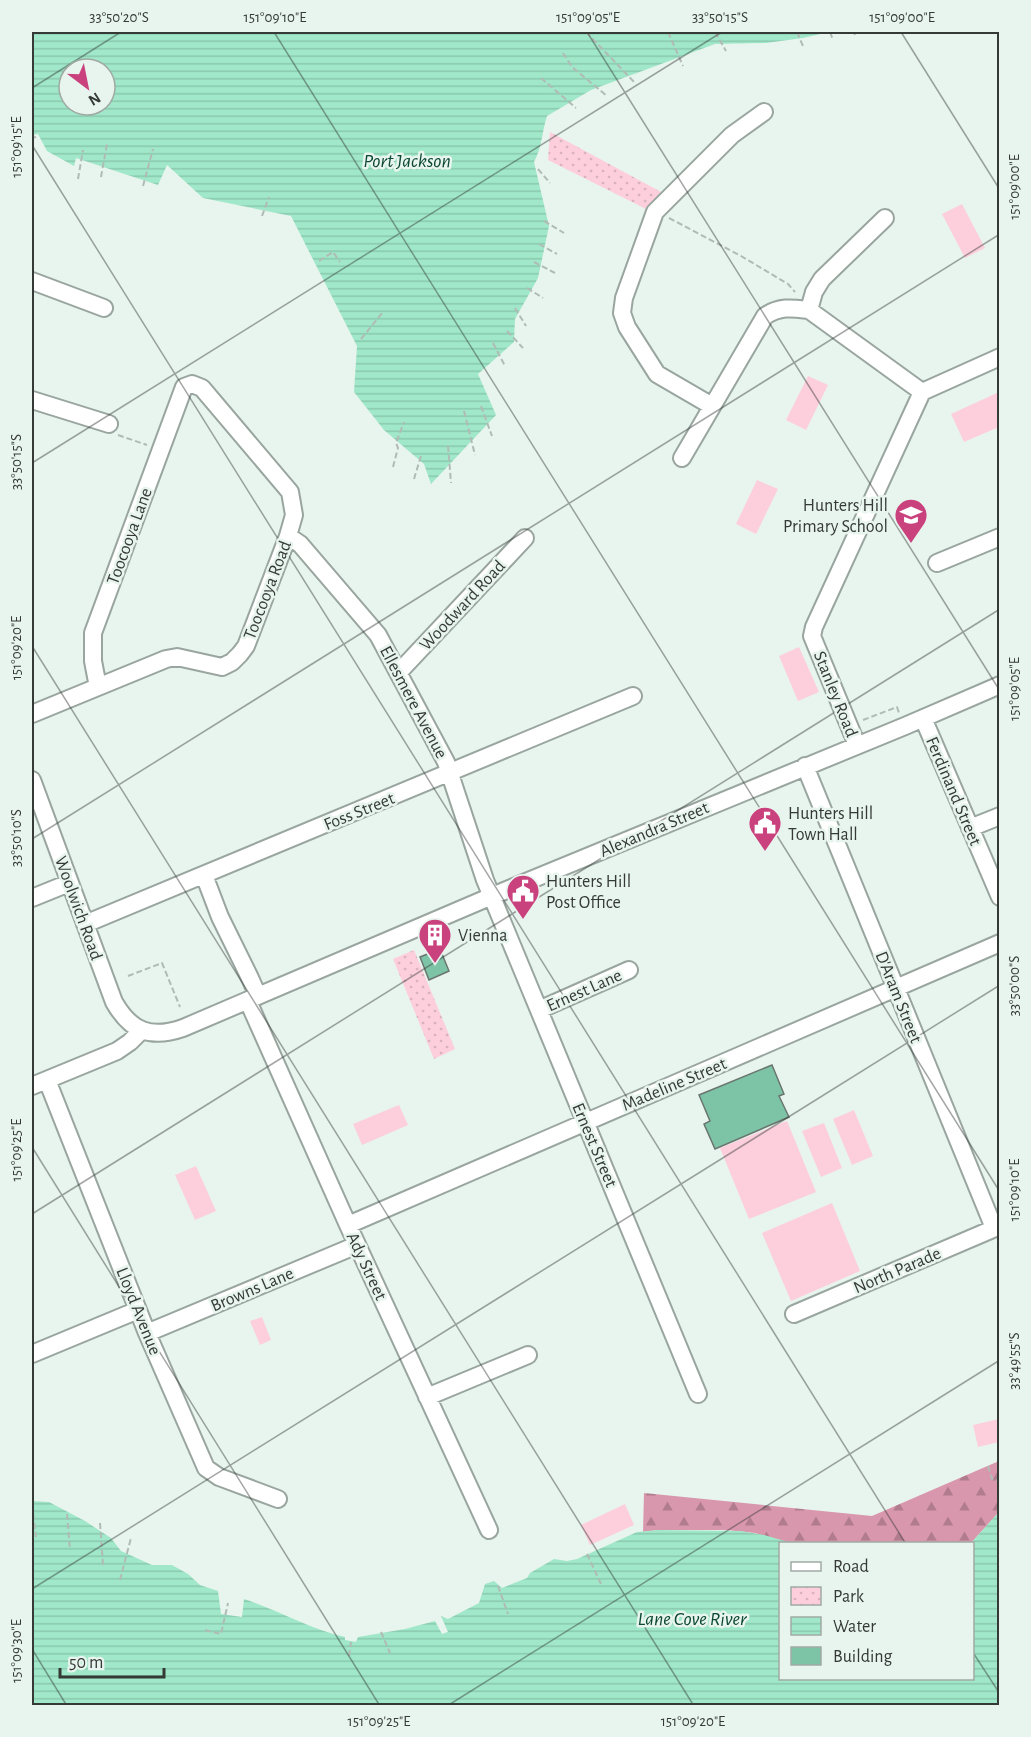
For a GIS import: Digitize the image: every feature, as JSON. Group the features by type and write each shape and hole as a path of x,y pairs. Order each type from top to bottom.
{"street":[{"path":"712,406 657,374 627,327 622,313 624,298 656,212 732,135 764,112"},
{"path":"809,310 814,292 822,279 885,218"},
{"path":"32,280 104,308"},
{"path":"682,458 765,316 776,309 789,307 809,310 922,392 999,357"},
{"name":"Toocooya Road","path":"32,714 166,659 177,657 222,667 232,662 246,646 294,515 290,492 202,388 192,384 184,387"},
{"name":"Toocooya Lane","path":"98,687 93,661 93,633 184,387"},
{"name":"Stanley Road","path":"857,745 812,636 814,627 922,392"},
{"path":"32,400 109,424"},
{"name":"Ellesmere Avenue","path":"288,536 300,544 378,635 399,672 446,762 492,896"},
{"path":"937,563 999,537"},
{"name":"Woodward Road","path":"399,672 525,538"},
{"name":"Alexandra Street","path":"142,1030 158,1034 175,1030 999,685"},
{"name":"Foss Street","path":"85,924 633,696"},
{"name":"Ferdinand Street","path":"923,718 999,897"},
{"name":"D'Aram Street","path":"805,766 997,1227"},
{"name":"Woolwich Road","path":"32,780 114,1002 125,1018 142,1030"},
{"path":"970,828 999,816"},
{"name":"Ady Street","path":"204,875 348,1225 489,1530"},
{"path":"32,898 69,883"},
{"name":"Ernest Street","path":"492,896 698,1394"},
{"name":"Madeline Street","path":"348,1225 999,943"},
{"name":"Ernest Lane","path":"539,1010 629,970"},
{"path":"39,1083 117,1051 142,1030"},
{"name":"Lloyd Avenue","path":"39,1083 206,1468 219,1477 278,1499"},
{"name":"North Parade","path":"794,1314 997,1227"},
{"name":"Browns Lane","path":"147,1333 357,1245"},
{"path":"32,1354 138,1310"},
{"path":"428,1397 528,1355"}],"path":[{"path":"590,32 588,34 636,84"},
{"path":"668,32 683,66"},
{"path":"715,32 726,51"},
{"path":"797,32 803,46"},
{"path":"830,32 833,40"},
{"path":"563,53 572,67 607,96"},
{"path":"541,78 576,108"},
{"path":"32,138 36,136"},
{"path":"101,177 107,144"},
{"path":"143,186 153,148"},
{"path":"78,178 83,150"},
{"path":"538,169 550,183"},
{"path":"261,216 268,197"},
{"path":"656,212 741,256 788,284 809,310"},
{"path":"544,221 564,233"},
{"path":"539,244 557,254"},
{"path":"319,261 333,252 340,262"},
{"path":"534,262 555,273"},
{"path":"527,288 543,298"},
{"path":"515,308 526,326"},
{"path":"361,339 383,312"},
{"path":"507,331 523,348"},
{"path":"493,343 505,366"},
{"path":"481,406 492,436"},
{"path":"464,411 475,455"},
{"path":"393,466 398,448 396,443 404,422"},
{"path":"109,424 106,431 161,450"},
{"path":"448,446 451,483"},
{"path":"414,479 422,456"},
{"path":"858,723 897,707 900,716"},
{"path":"128,976 162,963 180,1007"},
{"path":"988,1466 992,1479 999,1481"},
{"path":"32,1505 36,1537"},
{"path":"67,1514 70,1550"},
{"path":"100,1522 103,1565"},
{"path":"120,1580 131,1538"},
{"path":"587,1554 601,1584"},
{"path":"498,1586 508,1614"},
{"path":"205,1630 220,1634 228,1604"},
{"path":"381,1632 390,1653"},
{"path":"349,1656 351,1642"}],"green space":[{"path":"550,132 661,192 646,209 548,160"},
{"path":"962,204 985,248 965,258 942,214"},
{"path":"808,376 828,385 806,430 786,420"},
{"path":"999,392 999,427 964,442 951,414"},
{"path":"757,480 778,489 756,534 736,524"},
{"path":"799,647 819,692 798,701 779,656"},
{"path":"414,950 455,1049 434,1059 393,959"},
{"path":"399,1105 408,1125 362,1145 353,1124"},
{"path":"854,1110 873,1156 852,1165 833,1119"},
{"path":"787,1121 816,1192 749,1219 720,1148"},
{"path":"824,1123 842,1168 821,1177 802,1131"},
{"path":"196,1166 216,1211 195,1220 175,1175"},
{"path":"832,1203 860,1271 791,1301 762,1233"},
{"path":"262,1317 271,1340 260,1345 250,1321"},
{"path":"999,1419 999,1442 978,1447 973,1425"},
{"path":"999,1461 999,1512 972,1542 785,1542 755,1533 726,1530 643,1532 644,1493 872,1516"},
{"path":"625,1504 634,1525 590,1545 581,1525"}],"water":[{"name":"Port Jackson","path":"32,32 829,32 766,43 715,44 591,90 547,116 539,151 534,162 549,226 538,278 515,319 514,342 478,374 496,415 431,484 424,464 384,430 354,392 357,346 291,216 203,198 167,165 158,185 76,158 74,166 47,151 38,134 32,135"},
{"name":"Lane Cove River","path":"32,1501 49,1502 111,1538 121,1551 152,1565 172,1565 188,1574 200,1585 218,1591 221,1614 242,1617 244,1599 345,1637 345,1640 356,1642 358,1637 435,1621 442,1634 448,1632 441,1616 448,1619 479,1603 485,1584 494,1581 502,1588 527,1578 530,1573 554,1559 567,1561 577,1559 637,1532 741,1531 764,1535 788,1542 779,1542 779,1680 974,1680 974,1542 972,1542 999,1512 999,1705 32,1705"}],"building":[{"name":"Vienna","path":"440,949 449,971 429,980 420,957"},
{"path":"772,1065 784,1094 779,1096 789,1117 715,1149 704,1124 710,1121 699,1095"}],"place":[{"name":"Hunters Hill Primary School","path":"911,544"},
{"name":"Hunters Hill Town Hall","path":"765,852"},
{"name":"Hunters Hill Post Office","path":"523,920"},
{"name":"Vienna","path":"435,964"}]}
